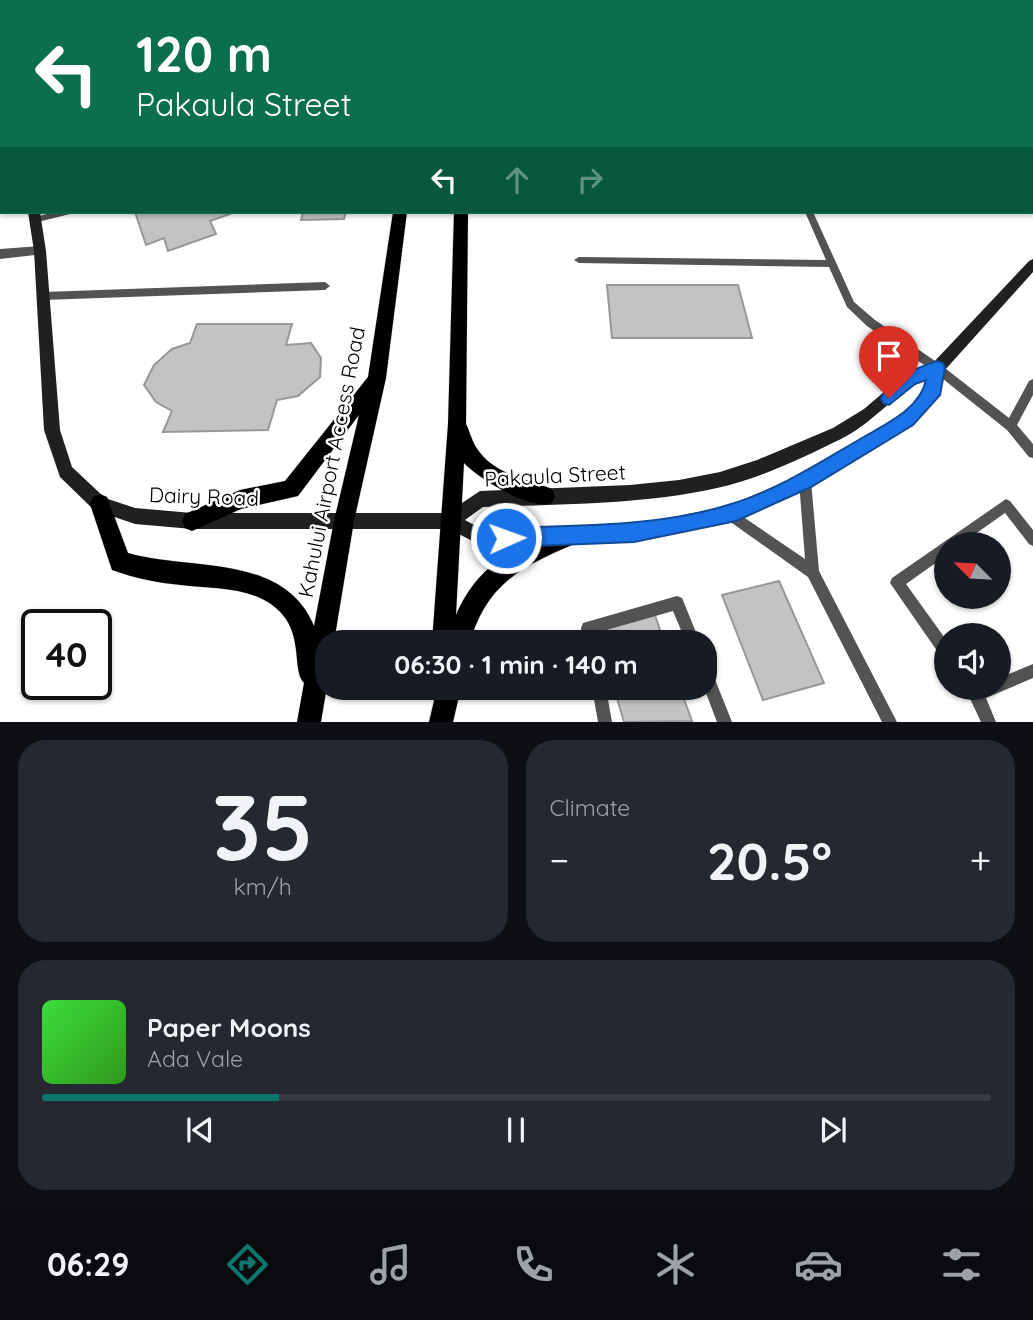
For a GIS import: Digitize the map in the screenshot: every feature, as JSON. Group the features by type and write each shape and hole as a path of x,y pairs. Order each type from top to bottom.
{"main road":[{"name":"Kahului Airport Access Road","path":"308,722 344,521 377,378 400,214"},
{"path":"444,630 457,424 461,214"},
{"path":"192,521 240,500 291,489 377,378"},
{"path":"457,424 471,456 513,486 545,496"},
{"path":"100,504 120,562 162,572 252,583 279,595 293,606 307,633 311,663 308,722"},
{"path":"462,630 464,619 488,583 512,561 572,535"},
{"path":"440,700 440,722"},
{"path":"440,722 446,700"}],"street":[{"name":"Dairy Road","path":"34,216 40,251 52,430 66,472 100,504 135,516 192,521 450,521"},
{"path":"0,254 40,251"},
{"name":"Pakaula Street","path":"937,368 931,395 907,420 805,481 729,514 634,533 484,539 450,521 480,499 630,493 720,480 838,433 869,415 909,379 937,368 1033,264"}],"lane":[{"path":"810,214 850,303 864,317 937,368 1011,426 1033,453"},
{"path":"579,260 832,264"},
{"path":"43,296 325,286"},
{"path":"1011,426 1033,384"},
{"path":"805,481 813,572 890,722"},
{"path":"968,532 1006,505 1033,540"},
{"path":"729,514 813,572"},
{"path":"934,556 897,583 934,635"},
{"path":"588,630 677,603 688,630"},
{"path":"1011,680 1033,671"},
{"path":"600,700 605,722"},
{"path":"716,700 725,722"},
{"path":"978,700 989,722"}],"building":[{"path":"136,214 230,214 210,221 216,234 168,251 164,238 146,245"},
{"path":"302,214 345,214 344,219 301,220"},
{"path":"607,285 738,285 752,338 612,338"},
{"path":"197,324 292,324 286,345 311,343 321,358 320,377 298,396 277,400 268,430 163,432 172,411 156,402 144,385 154,365 172,349 190,343"},
{"path":"779,581 824,683 763,700 722,595"},
{"path":"655,615 660,630 601,630"},
{"path":"618,700 684,700 692,721 624,722"}],"route":[{"path":"506,538 634,533 729,514 805,481 907,420 931,395 937,368 909,379 889,398"}]}
